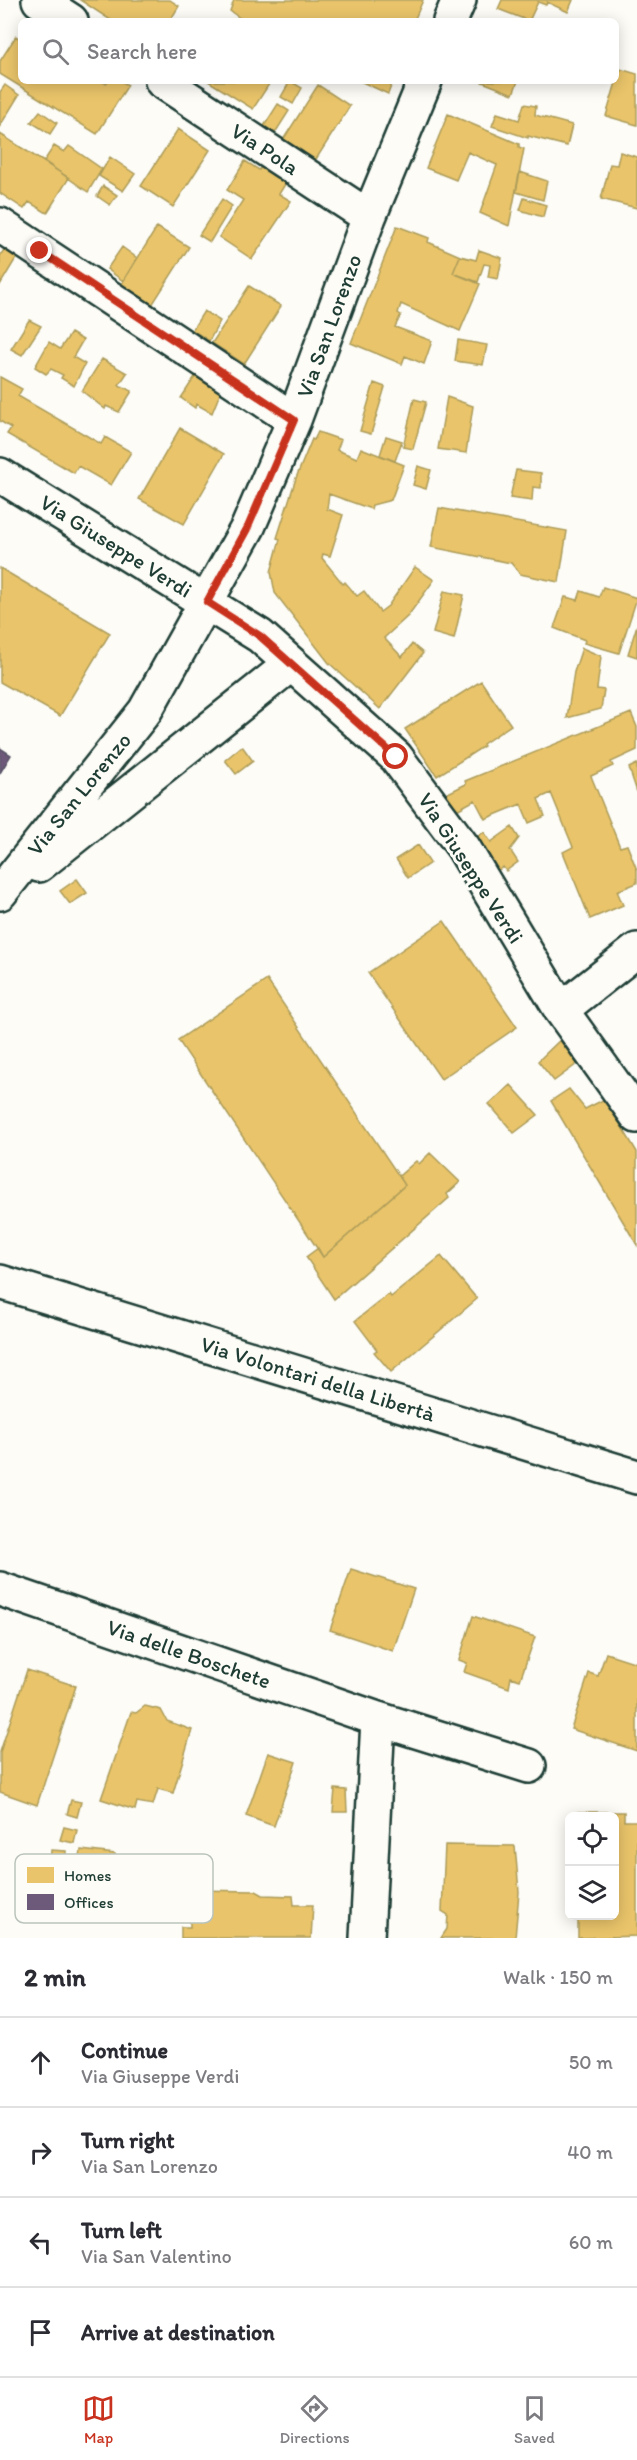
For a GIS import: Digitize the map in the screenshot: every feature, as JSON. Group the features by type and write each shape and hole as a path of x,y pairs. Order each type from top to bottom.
{"street":[{"path":"39,0 66,18"},
{"path":"451,18 459,0"},
{"name":"Via Pola","path":"167,84 369,217"},
{"name":"Via San Lorenzo","path":"0,895 135,724 248,527 294,420 369,217 424,84"},
{"path":"0,225 294,420"},
{"name":"Via Giuseppe Verdi","path":"0,475 260,636 396,757 464,847 561,1010 637,1116"},
{"name":"Via San Lorenzo","path":"0,895 291,664"},
{"name":"Via San Lorenzo","path":"135,724 164,766"},
{"path":"561,1010 637,950"},
{"name":"Via Volontari della Libertà","path":"0,1282 636,1476"},
{"name":"Via delle Boschete","path":"0,1589 378,1719 529,1767"},
{"path":"367,1938 378,1719"}],"building: Homes":[{"path":"80,0 170,0 179,6 172,18 107,18"},
{"path":"234,0 423,0 415,18 240,18 230,11"},
{"path":"502,0 573,0 568,12 547,2 546,5 538,2 530,18 521,18 498,9"},
{"path":"16,36 18,38 18,84 128,85 97,134 0,74 0,61"},
{"path":"620,69 637,74 637,125 606,116 616,84 619,84"},
{"path":"213,84 269,84 253,109"},
{"path":"288,84 295,84 302,88 293,104 281,97"},
{"path":"366,84 392,84 388,94"},
{"path":"488,84 517,84 513,94"},
{"path":"5,85 19,95 0,126 0,92"},
{"path":"318,85 350,106 313,164 281,143"},
{"path":"278,104 289,111 275,133 264,126"},
{"path":"524,104 536,106 535,115 572,125 567,146 528,136 528,138 492,126 497,113 519,120"},
{"path":"40,111 57,123 50,134 31,122"},
{"path":"448,114 519,144 519,147 524,149 509,226 480,213 497,165 468,152 456,180 426,168"},
{"path":"178,129 210,150 173,207 141,186"},
{"path":"0,134 69,178 47,213 29,202 24,209 0,193"},
{"path":"54,146 64,152 69,146 102,169 88,192 44,161"},
{"path":"620,152 637,157 637,208 601,199 610,164 617,165"},
{"path":"110,157 135,174 123,191 99,176"},
{"path":"245,161 259,170 262,165 287,181 279,194 291,201 252,259 219,237 243,200 227,190"},
{"path":"520,172 547,181 543,200 516,192"},
{"path":"103,186 117,195 110,205 97,196"},
{"path":"524,198 546,205 543,217 520,210"},
{"path":"222,199 232,206 210,242 199,235"},
{"path":"397,226 429,238 428,242 460,256 453,273 480,284 460,331 401,304 398,313 401,315 395,327 432,341 424,364 405,356 402,364 351,343"},
{"path":"157,227 189,247 152,305 121,285"},
{"path":"9,242 21,250 0,285 0,256"},
{"path":"122,247 137,258 123,281 107,269"},
{"path":"479,250 502,258 498,279 488,277 490,265 484,264 478,282 453,273 460,256 476,260"},
{"path":"249,286 281,306 244,364 212,343"},
{"path":"204,311 220,321 209,341 192,330"},
{"path":"29,320 41,326 22,355 11,349"},
{"path":"71,333 83,340 73,357 85,364 74,386 61,378 63,375 51,369 46,374 35,367 49,342 60,349"},
{"path":"458,340 487,345 483,365 455,361"},
{"path":"102,359 127,373 119,385 132,391 119,412 106,406 105,409 82,391"},
{"path":"196,375 221,391 212,413 196,404 195,408 181,398"},
{"path":"0,377 22,389 18,396 101,444 105,437 131,452 111,485 78,466 74,473 7,434 11,428 0,421"},
{"path":"374,383 385,387 371,434 360,431"},
{"path":"447,397 473,406 466,453 438,449"},
{"path":"414,399 426,402 413,449 403,447"},
{"path":"180,428 224,454 184,524 139,499"},
{"path":"318,432 341,440 337,450 357,458 361,448 404,465 391,500 372,505 371,509 329,494 327,509 343,515 330,556 323,554 322,558 343,584 345,582 357,596 364,591 380,612 388,606 415,567 434,580 408,616 384,638 402,657 412,644 423,653 380,709 329,663 275,593 271,572 280,539 277,538 296,478 312,439 314,440"},
{"path":"386,436 402,441 395,461 380,455"},
{"path":"418,466 431,470 426,489 413,485"},
{"path":"516,470 541,473 541,488 533,487 532,501 510,498"},
{"path":"439,508 567,531 559,582 520,574 511,563 431,547"},
{"path":"0,568 110,633 60,716 0,682"},
{"path":"603,587 637,598 619,653 584,643 585,640 554,628 565,597 578,600 581,591 599,597"},
{"path":"444,591 464,595 454,639 433,633"},
{"path":"637,625 637,657 628,654"},
{"path":"582,648 601,656 597,689 604,690 601,709 567,718 574,672"},
{"path":"481,681 511,725 483,744 484,746 437,776 405,729"},
{"path":"631,713 637,727 637,750 611,762 613,766 591,776 620,847 627,845 637,870 637,883 617,891 623,905 590,919 563,852 573,847 551,793 538,799 545,816 529,823 521,804 485,819 475,800 455,811 444,795 466,784 465,781"},
{"path":"242,746 253,761 236,774 225,760"},
{"path":"637,764 637,792 629,768"},
{"path":"512,827 519,838 510,850 518,862 506,871 503,867 497,871 473,839 484,832 491,842"},
{"path":"418,845 430,863 408,878 396,859"},
{"path":"77,879 87,893 70,904 60,891"},
{"path":"444,921 517,1027 441,1079 368,973"},
{"path":"267,980 405,1185 323,1257 178,1040"},
{"path":"560,1040 577,1064 554,1081 538,1061"},
{"path":"511,1085 538,1115 514,1133 489,1104"},
{"path":"569,1089 585,1109 605,1099 637,1152 637,1245 551,1101"},
{"path":"430,1153 460,1182 447,1194 449,1198 334,1299 306,1257 318,1248 323,1257 405,1185 399,1176 416,1161 419,1164"},
{"path":"441,1256 477,1299 391,1372 374,1352 377,1350 355,1321 389,1294 391,1297"},
{"path":"351,1569 414,1589 393,1651 330,1630"},
{"path":"473,1616 535,1637 520,1680 511,1677 509,1688 464,1672 467,1663 459,1660"},
{"path":"606,1653 637,1663 637,1751 571,1729 589,1673 598,1676"},
{"path":"27,1670 76,1686 37,1805 0,1792 0,1752"},
{"path":"145,1706 161,1710 167,1721 192,1730 173,1793 158,1789 153,1805 137,1802 135,1810 101,1799 131,1712 136,1713"},
{"path":"268,1753 296,1762 274,1826 246,1816"},
{"path":"335,1789 346,1790 347,1812 333,1812"},
{"path":"71,1800 81,1802 77,1817 67,1814"},
{"path":"619,1812 624,1812 624,1821 637,1821 637,1936 578,1938 578,1920 619,1920"},
{"path":"64,1827 77,1830 74,1843 60,1840"},
{"path":"445,1845 515,1846 519,1892 515,1938 441,1938 447,1929 448,1915 442,1911"},
{"path":"51,1850 66,1851 66,1854 51,1854"},
{"path":"81,1850 115,1854 80,1854"},
{"path":"213,1890 256,1891 263,1895 293,1896 294,1905 313,1905 311,1938 181,1938 181,1927 190,1927 190,1923 213,1923"}],"building: Offices":[{"path":"0,748 11,755 0,773"}],"route":[{"path":"40,251 294,420 248,527 207,602 260,636 365,727 396,757"}]}
